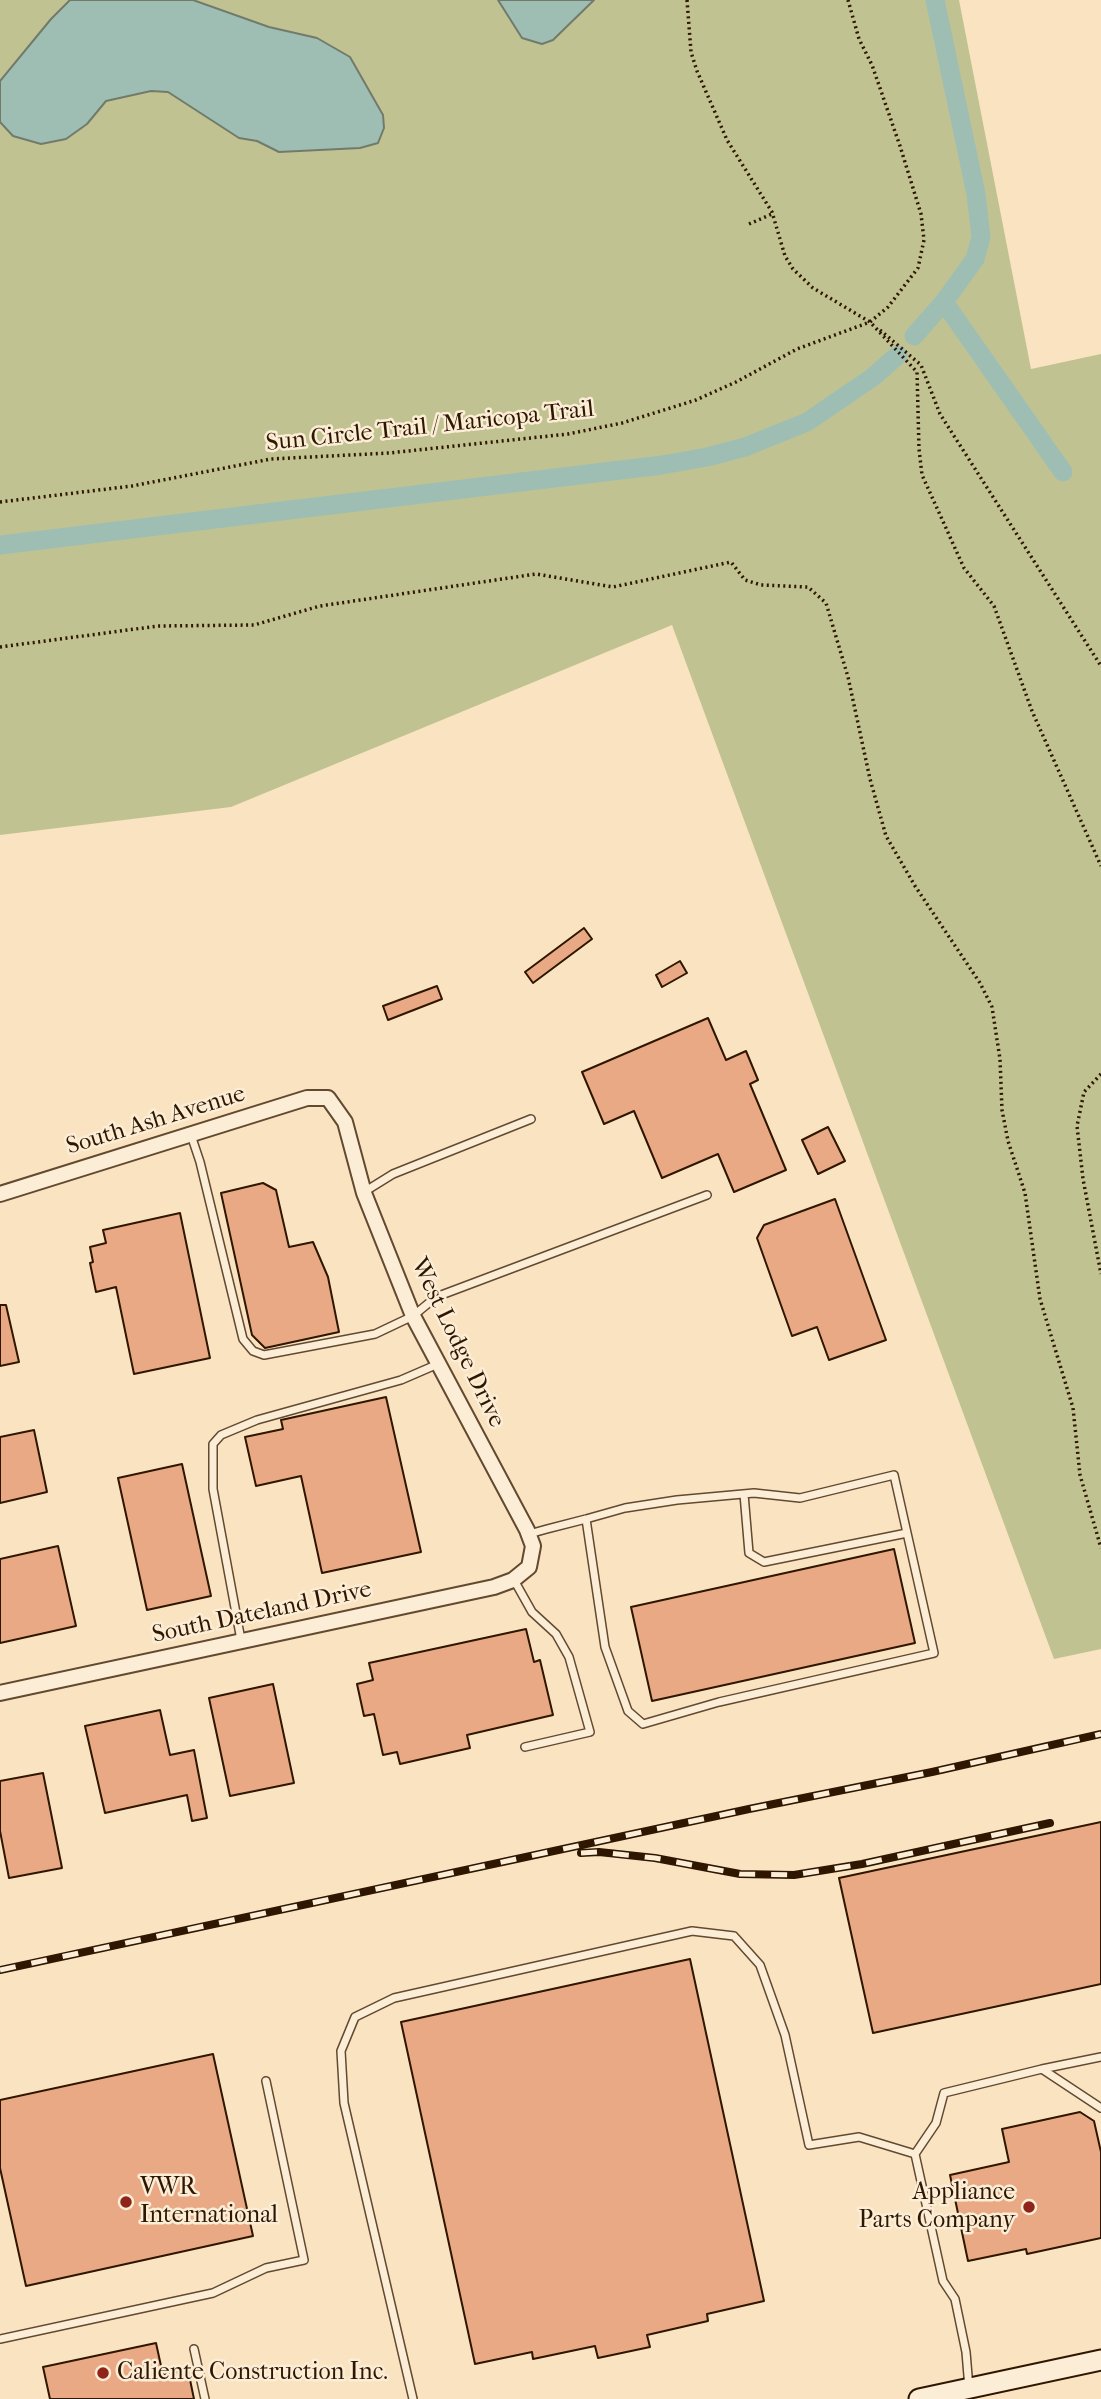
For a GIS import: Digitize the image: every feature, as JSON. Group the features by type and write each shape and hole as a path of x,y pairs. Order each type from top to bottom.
{"main road":[{"path":"919,2399 972,2396 1101,2360"}],"street":[{"name":"South Ash Avenue","path":"0,1194 307,1098 328,1098"},
{"name":"West Lodge Drive","path":"328,1098 345,1122 364,1193 413,1315 529,1534 533,1546 529,1567"},
{"name":"South Dateland Drive","path":"0,1693 494,1587 513,1580 529,1567"}],"lane":[{"path":"364,1193 393,1174 531,1119"},
{"path":"190,1133 200,1162 243,1339 253,1351 264,1355 375,1334 413,1315 436,1297 707,1195"},
{"path":"240,1640 213,1489 214,1444 221,1435 257,1420 401,1380 438,1364"},
{"path":"529,1534 586,1519 638,1506 744,1494 800,1498 894,1475 934,1653 719,1702 643,1724 628,1711 605,1647 586,1519"},
{"path":"744,1494 750,1553 764,1562 907,1533"},
{"path":"513,1580 532,1612 556,1634 569,1657 590,1732 525,1747"},
{"path":"413,2399 344,2103 341,2051 355,2018 394,1998 692,1931 734,1936 760,1965 773,2000 785,2035 809,2145 859,2137 915,2154"},
{"path":"972,2396 955,2299 943,2281 915,2154 936,2123 944,2093 1101,2057"},
{"path":"1042,2069 1101,2108"},
{"path":"0,2339 214,2293 266,2268 304,2260 267,2081"},
{"path":"194,2349 205,2399"}],"path":[{"path":"687,0 691,52 703,89 727,140 772,214 781,246 793,270 813,288 870,322 921,365 940,414 1101,666"},
{"name":"Sun Circle Trail / Maricopa Trail","path":"0,502 132,486 271,459 389,453 568,434 622,423 696,400 797,349 870,322 888,307 918,268 924,240 921,214 872,65 859,39 848,0"},
{"path":"749,224 772,214"},
{"path":"870,322 917,372 922,475 964,568 994,606 1032,711 1101,866"},
{"path":"0,647 158,626 254,625 320,606 536,574 613,587 731,562 745,580 761,585 808,587 826,603 848,677 870,779 886,836 992,1007 1000,1059 1002,1110 1008,1141 1025,1193 1040,1299 1073,1408 1080,1475 1101,1548"},
{"path":"1101,1073 1084,1092 1077,1126 1083,1179 1101,1274"}],"green space":[{"path":"0,0 959,0 1031,369 1101,354 1101,1649 1054,1659 672,625 231,807 0,835"}],"water":[{"path":"70,0 193,0 269,27 317,38 350,57 383,115 384,128 378,143 360,148 279,152 257,141 239,138 168,92 151,91 106,101 87,124 66,139 41,144 13,136 0,122 0,81"},
{"path":"498,0 594,0 553,40 542,44 522,38"}],"building":[{"path":"584,928 592,939 533,983 525,972"},
{"path":"680,961 687,973 662,987 656,975"},
{"path":"437,986 442,999 388,1020 383,1006"},
{"path":"708,1018 726,1060 746,1051 758,1080 750,1084 786,1170 734,1192 718,1154 662,1178 634,1111 604,1124 582,1072"},
{"path":"828,1127 845,1161 818,1174 802,1140"},
{"path":"263,1183 276,1190 289,1247 313,1242 328,1277 339,1332 265,1348 252,1335 221,1193"},
{"path":"835,1199 886,1340 829,1360 817,1327 792,1336 757,1238 764,1225"},
{"path":"180,1213 210,1358 134,1374 116,1287 96,1292 90,1263 93,1262 90,1247 106,1243 103,1230"},
{"path":"0,1305 6,1305 19,1362 0,1366"},
{"path":"386,1397 421,1552 322,1573 301,1476 256,1486 245,1437 283,1429 281,1420"},
{"path":"34,1430 47,1492 0,1503 0,1437"},
{"path":"182,1464 211,1596 147,1610 118,1478"},
{"path":"58,1546 76,1626 0,1643 0,1559"},
{"path":"894,1549 915,1643 652,1701 631,1607"},
{"path":"526,1629 534,1662 540,1660 553,1715 467,1735 470,1748 400,1764 397,1752 383,1755 374,1714 364,1716 357,1684 373,1680 369,1663"},
{"path":"273,1684 294,1783 230,1796 209,1698"},
{"path":"160,1710 170,1755 194,1750 207,1818 192,1821 187,1795 105,1813 85,1726"},
{"path":"43,1773 62,1868 9,1878 0,1831 0,1781"},
{"path":"1101,1822 1101,1984 873,2033 839,1878"},
{"path":"690,1959 764,2301 707,2314 708,2321 647,2335 650,2347 598,2358 595,2346 533,2359 532,2352 475,2364 401,2022"},
{"name":"VWR International","path":"213,2054 253,2236 26,2286 0,2168 0,2100"},
{"name":"Appliance Parts Company","path":"1080,2112 1094,2121 1101,2152 1101,2238 1027,2254 1026,2249 968,2261 950,2175 1009,2162 1002,2129"},
{"name":"Caliente Construction Inc.","path":"156,2343 163,2375 188,2370 194,2399 50,2399 43,2367"}],"waterway":[{"path":"914,336 944,302 975,259 981,237 976,194 935,0"},
{"path":"944,302 1063,472"},
{"path":"0,545 662,465 707,457 745,447 807,422 873,377 898,355"}],"railway":[{"path":"0,1970 1101,1734"},
{"path":"581,1853 599,1852 655,1858 740,1874 794,1875 862,1864 1050,1823"}],"place":[{"name":"VWR International","path":"126,2202"},
{"name":"Appliance Parts Company","path":"1029,2207"},
{"name":"Caliente Construction Inc.","path":"103,2373"}]}
